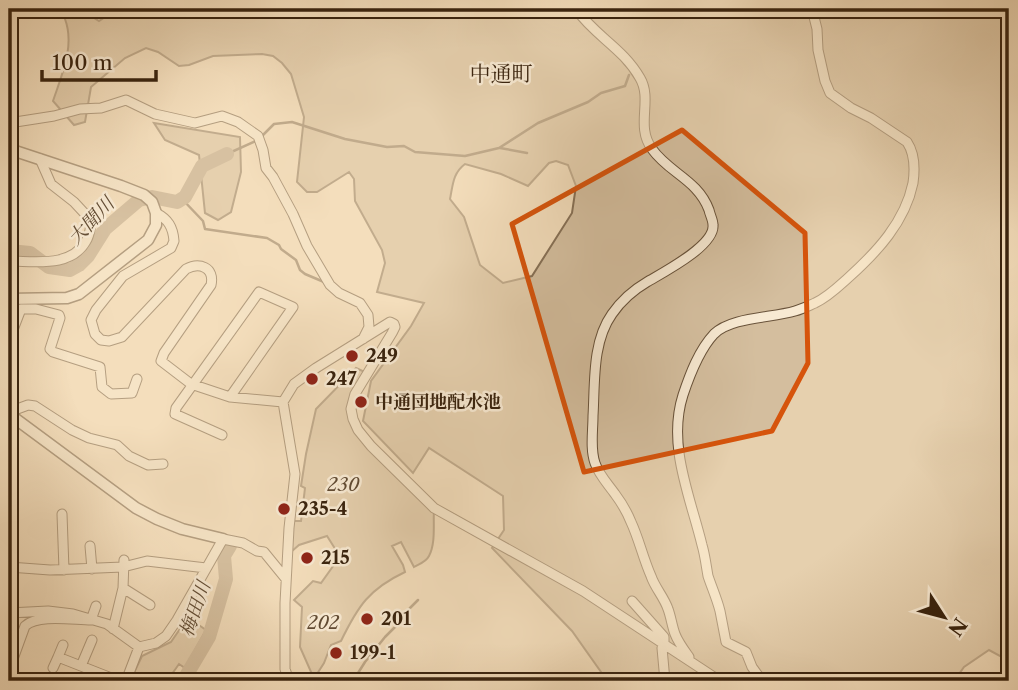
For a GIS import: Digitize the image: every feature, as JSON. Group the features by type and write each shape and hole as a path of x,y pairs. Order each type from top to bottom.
{"street":[{"path":"576,9 591,28 620,50 641,79 645,97 646,139 661,159 699,192 713,224 713,231 705,242 686,259 650,280 623,301 611,316 595,368 594,462 633,525 651,577 668,606 676,636 691,661"},
{"path":"762,681 746,652 726,642 720,610 682,475 678,423 682,397 697,359 715,333 743,320 795,311 817,302 864,264 899,220 910,196 914,174 914,159 907,142 830,93 818,50 812,9"},
{"path":"9,122 54,116 80,109 101,108 127,100 155,114 195,122 222,116 238,122 258,136 266,169 273,177 307,246 330,285 339,293 360,303 368,315 369,327 362,340"},
{"path":"9,149 121,186 151,203 171,226 174,241 171,248 123,276 96,310 91,320 92,329 101,340 109,341 122,337 186,269 193,265 204,267 212,278 211,285 164,353 161,362 191,384 230,397 283,402"},
{"path":"9,261 57,261 72,256 86,241 91,225 87,216 74,202 51,184 40,159"},
{"path":"9,299 67,298 79,294 148,240 156,225 151,203"},
{"path":"222,435 175,414 176,408 259,292 293,307 230,397"},
{"path":"9,336 20,309 36,309 59,315 50,349 52,352 100,367 102,387 111,394 132,393 137,379"},
{"path":"286,677 284,662 287,603 280,580 295,474 283,402 293,384 390,323 395,327 355,394 351,408 358,430 386,461 434,508 560,577 720,681"},
{"path":"9,413 28,405 35,406 72,430 89,438 117,445 129,456 148,465 163,464"},
{"path":"9,413 136,508 182,529 243,543 257,551 284,559"},
{"path":"62,514 64,570"},
{"path":"139,648 156,643 166,636 223,539"},
{"path":"90,546 92,569"},
{"path":"9,567 31,570 92,569 147,561 206,568"},
{"path":"113,629 123,588 123,563"},
{"path":"123,588 150,605"},
{"path":"632,601 664,637 662,648 665,681"},
{"path":"91,620 96,606"},
{"path":"9,612 48,611 73,614 107,624 139,648"},
{"path":"9,670 25,626 30,621 91,620"},
{"path":"81,666 92,644"},
{"path":"53,668 63,645"},
{"path":"126,681 139,648"},
{"path":"58,657 81,666 94,677 119,681"}],"highlighted area":[{"path":"682,130 805,233 808,363 772,431 584,472 512,224"}],"green space":[{"path":"74,9 80,9 99,21 117,9 1009,9 1009,668 1002,657 989,650 964,667 954,681 605,681 572,631 492,548 504,530 503,496 429,448 413,473 363,421 371,381 411,326 424,303 377,292 385,263 382,250 355,201 354,179 349,172 317,192 307,192 297,182 304,117 291,74 273,56 262,54 213,56 179,66 158,52 146,48 125,58 91,87 85,122 74,125 53,101 68,50 65,19","holes":["556,161 568,165 576,186 572,213 532,276 503,283 480,265 464,217 450,199 456,175 465,164 501,174 528,186 549,163"]},
{"path":"154,123 240,137 241,172 231,212 218,220 205,213 199,155 165,140"},
{"path":"356,368 367,373 351,409 358,430 434,508 433,539 428,558 414,567 401,542 392,546 405,572 382,585 366,600 341,641 331,645 317,674 318,681 315,681 300,647 302,607 294,600 313,581 321,583 339,555 327,536 299,545 291,552 293,521 301,521 305,488 301,486 316,409"},
{"path":"193,621 206,630 185,668 179,664 167,681 130,681 142,656 171,642 182,626"}],"waterway":[{"path":"261,137 274,124 292,122 345,139 387,147 404,146 415,152 465,156 499,148 538,123 588,102 601,93 625,86 629,75"},
{"path":"227,154 256,141"},
{"path":"500,148 527,153"},
{"name":"大聞川","path":"9,251 30,253 49,267 70,270 88,256 105,229 139,200 152,197 177,202 185,197 202,166 227,154"},
{"path":"182,199 203,221 205,229 267,238 296,260 305,274 324,282"},
{"name":"梅田川","path":"183,681 209,637 226,579 224,556 230,546"},
{"path":"353,681 385,637 418,600"}],"place":[{"name":"249","path":"352,356"},
{"name":"247","path":"312,379"},
{"name":"中通団地配水池","path":"361,402"},
{"name":"235-4","path":"284,509"},
{"name":"215","path":"307,558"},
{"name":"201","path":"367,619"},
{"name":"199-1","path":"336,653"}],"district":[{"name":"中通町","path":"501,73"}],"park label":[{"name":"230","path":"343,485"},
{"name":"202","path":"323,623"}]}
